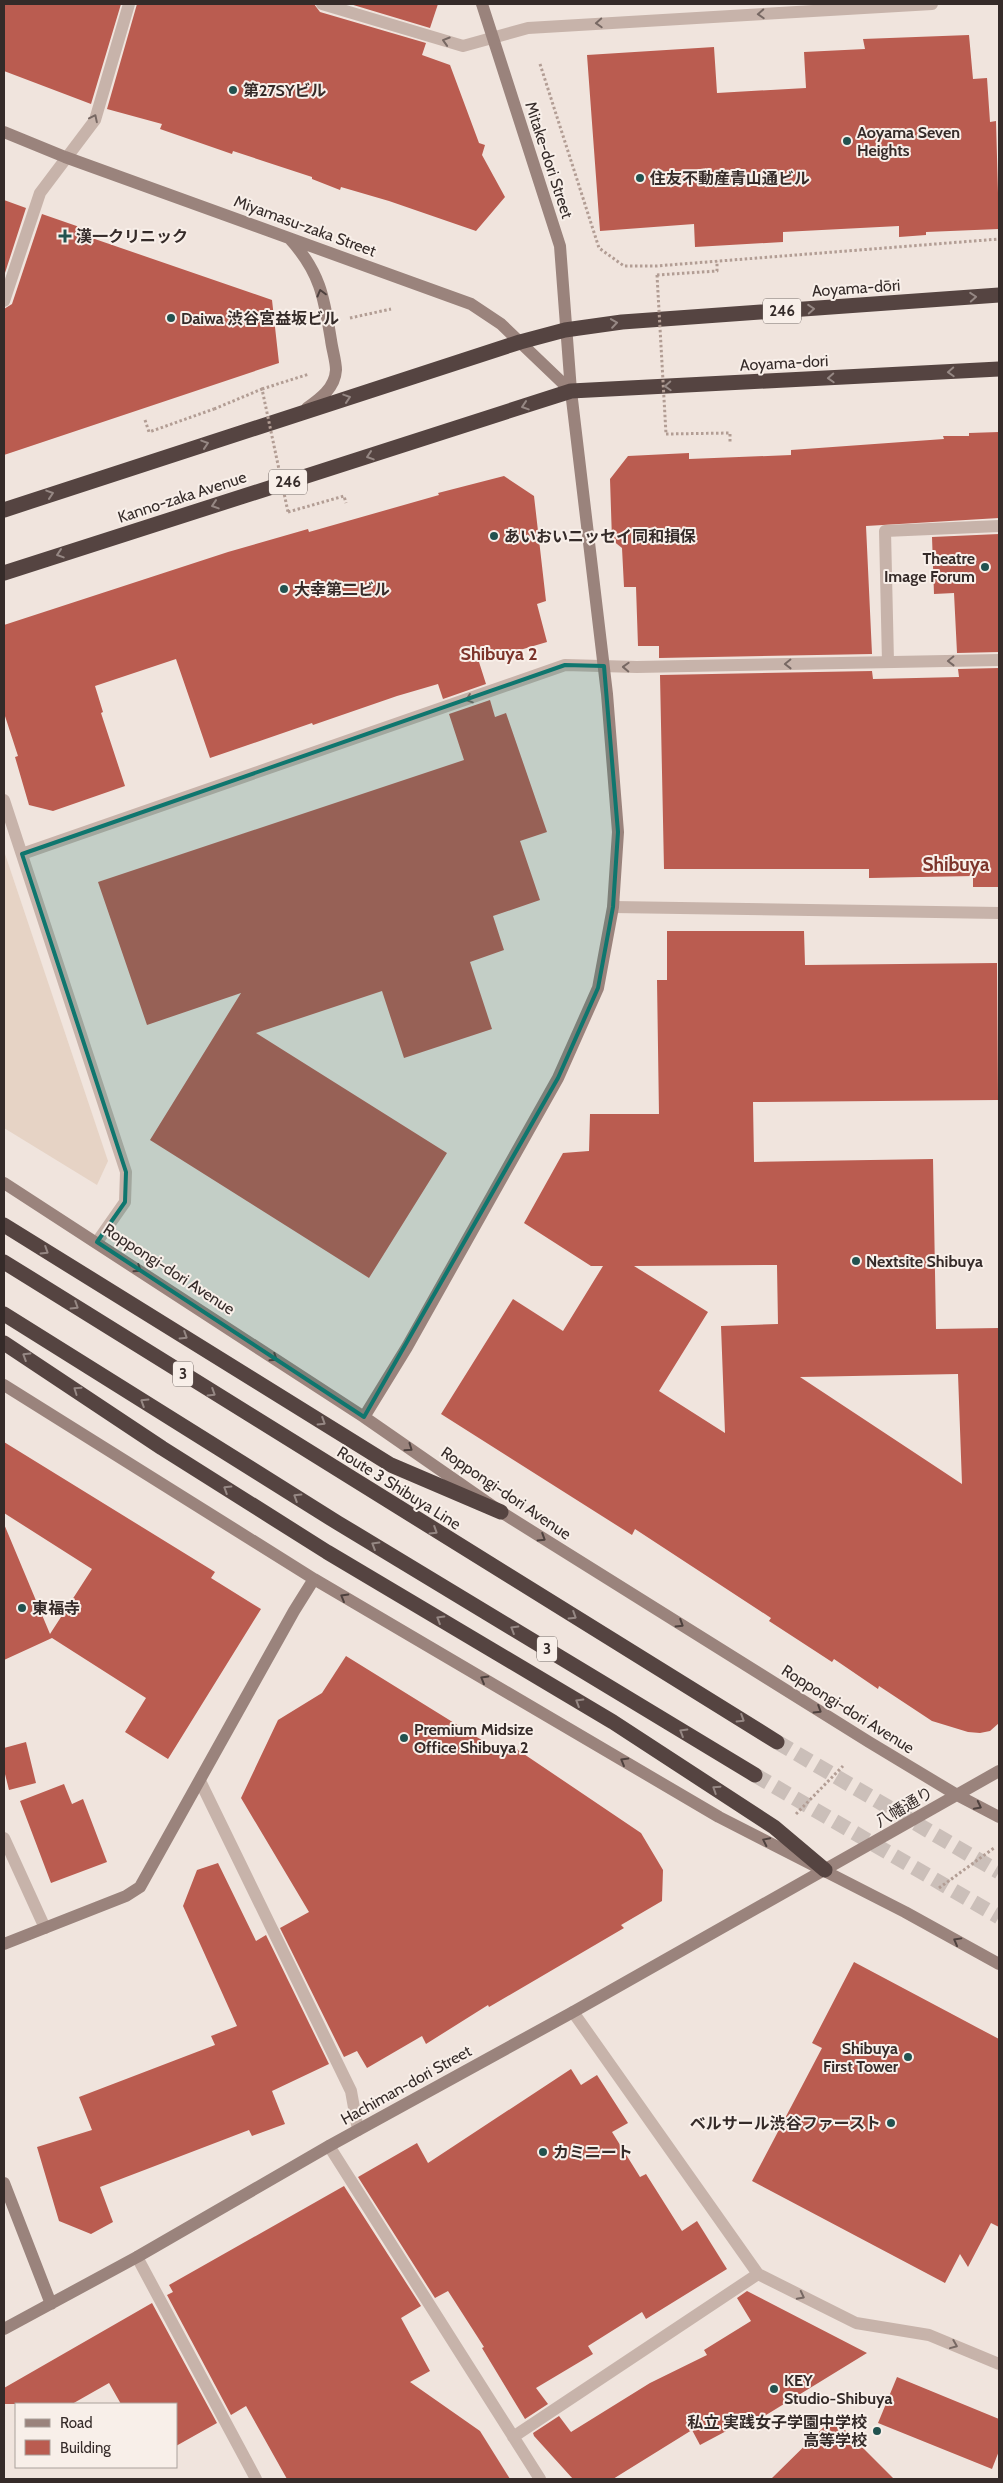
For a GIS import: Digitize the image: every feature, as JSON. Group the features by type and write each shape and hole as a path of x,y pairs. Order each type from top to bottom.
{"highway":[{"name":"Aoyama-dōri","path":"565,330 622,322 998,294"},
{"name":"246","path":"5,507 520,342 565,330"},
{"name":"Aoyama-dori","path":"571,391 999,369"},
{"name":"Kanno-zaka Avenue","path":"4,572 571,391"},
{"path":"4,1226 391,1465 501,1512"},
{"name":"Route 3 Shibuya Line","path":"4,1262 363,1487 777,1742"},
{"name":"3","path":"4,1314 338,1523 755,1776"},
{"path":"4,1342 162,1448 327,1552 613,1722 774,1827 825,1870"}],"street":[{"path":"4,301 7,279 40,193 65,157 95,120 128,4"},
{"path":"322,4 463,46 528,28 717,10 932,4"},
{"name":"Mitake-dori Street","path":"364,1417 408,1347 558,1078 598,988 613,907 618,832 604,666 571,391 560,246 482,4"},
{"name":"Miyamasu-zaka Street","path":"4,132 65,157 471,304 501,324 571,391"},
{"path":"288,237 314,270 327,319 336,371 326,395 301,413"},
{"path":"888,662 885,531 999,526"},
{"path":"22,854 565,665 999,660"},
{"path":"4,800 126,1172 125,1202 97,1242"},
{"path":"613,907 999,913"},
{"name":"Roppongi-dori Avenue","path":"4,1182 364,1417 501,1512 957,1795 999,1817"},
{"path":"4,1385 314,1579 719,1817 825,1870 999,1964"},
{"path":"4,1944 126,1896 140,1887 290,1618 314,1579"},
{"name":"八幡通り","path":"825,1870 999,1771"},
{"path":"200,1781 351,2091 358,2130"},
{"path":"4,1838 45,1928"},
{"name":"Hachiman-dori Street","path":"4,2329 136,2258 329,2146 573,2012 825,1870"},
{"path":"573,2012 758,2274 856,2323 928,2335 999,2364"},
{"path":"329,2146 540,2479"},
{"path":"4,2183 51,2304"},
{"path":"136,2258 256,2479"},
{"path":"513,2436 758,2274"}],"path":[{"path":"540,64 599,248 624,266 717,261 999,239"},
{"path":"717,261 717,271 657,275 666,434 730,433 730,444"},
{"path":"346,319 391,310"},
{"path":"145,420 149,432 313,373"},
{"path":"262,390 288,512 344,496 346,503"},
{"path":"790,1819 843,1766"},
{"path":"938,1888 994,1848"}],"highlighted area":[{"path":"565,665 604,666 618,832 613,907 598,988 558,1078 364,1417 97,1242 125,1202 126,1172 22,854"}],"shaded area":[{"path":"4,851 108,1161 97,1185 4,1128"}],"building":[{"path":"4,4 121,4 91,104 4,71"},
{"path":"137,4 314,4 320,12 426,43 422,55 450,65 479,143 485,145 482,155 505,197 476,231 389,201 341,187 340,190 312,179 312,177 233,151 232,154 160,129 162,124 107,109"},
{"path":"350,4 438,4 430,28"},
{"path":"969,35 973,79 987,78 990,122 996,121 999,229 926,232 926,235 899,237 899,226 783,232 783,242 695,247 694,224 600,231 587,55 714,47 717,93 806,88 804,52 865,49 863,39"},
{"path":"4,200 26,208 4,276"},
{"path":"42,214 91,231 89,237 272,300 279,363 4,455 4,309 12,304"},
{"path":"999,432 999,518 866,526 872,654 659,658 659,646 638,646 636,587 624,587 622,548 612,540 610,479 628,456 689,453 689,459 791,455 791,450 944,439 943,436 969,436 969,433"},
{"path":"504,476 534,496 546,601 537,604 547,642 479,662 486,684 443,699 438,684 313,725 312,723 210,758 176,659 95,686 103,712 101,713 125,786 53,811 29,805 15,757 18,756 4,713 4,625 228,552 308,529 309,532 439,495 438,493"},
{"path":"999,534 999,652 957,653 954,593 934,594 932,537"},
{"path":"999,668 999,887 973,887 973,876 869,878 869,869 664,869 660,675 872,671 873,679 959,677 958,669"},
{"path":"490,700 495,717 506,713 547,832 520,841 540,900 493,916 504,950 470,962 492,1029 404,1058 382,991 256,1033 447,1153 369,1278 150,1140 241,993 147,1025 98,882 464,760 449,714"},
{"path":"667,931 804,931 805,965 997,963 998,1100 753,1102 754,1162 933,1159 936,1329 999,1328 999,1723 990,1731 980,1733 968,1732 932,1721 879,1686 878,1689 834,1659 832,1662 769,1621 771,1618 635,1529 632,1535 441,1414 513,1299 563,1331 603,1266 591,1266 524,1223 563,1153 589,1151 590,1114 659,1114 657,980 667,980","holes":["777,1265 778,1324 721,1326 725,1433 659,1391 708,1312 634,1266","958,1374 962,1484 800,1377"]},
{"path":"4,1442 215,1572 211,1578 261,1609 168,1759 125,1732 146,1698 52,1638 4,1660 4,1524 50,1634 92,1569 4,1513"},
{"path":"346,1656 501,1752 512,1746 641,1833 663,1870 662,1901 621,1925 624,1928 489,2007 488,2005 426,2044 422,2036 367,2068 357,2051 344,2057 280,1928 309,1912 241,1798 278,1720 322,1693"},
{"path":"26,1742 36,1783 9,1790 4,1770 4,1748"},
{"path":"64,1784 72,1804 83,1799 107,1862 51,1883 20,1801"},
{"path":"218,1863 256,1941 266,1935 329,2064 272,2091 285,2124 252,2136 249,2130 100,2187 113,2222 91,2234 59,2221 37,2147 92,2130 79,2097 215,2045 211,2036 237,2026 183,1906 197,1870"},
{"name":"ベルサール渋谷ファースト","path":"854,1962 999,2039 999,2227 991,2223 968,2267 960,2254 945,2283 752,2181 822,2048 812,2043"},
{"path":"571,2069 581,2085 597,2075 628,2123 612,2132 640,2177 646,2174 682,2231 697,2221 727,2269 646,2319 642,2312 588,2346 593,2354 536,2388 548,2404 525,2419 482,2348 484,2347 448,2291 435,2298 358,2177 417,2143 428,2163"},
{"path":"344,2186 421,2306 401,2318 430,2371 410,2382 480,2431 510,2479 287,2479 246,2406 231,2415 167,2295 173,2292 169,2285"},
{"path":"747,2291 867,2353 750,2425 747,2420 700,2445 692,2430 613,2479 573,2479 534,2436 533,2433 559,2416 571,2432 650,2383 707,2355 704,2350 751,2321 737,2298"},
{"path":"152,2303 217,2423 178,2445 178,2403 120,2403 109,2383 74,2403 4,2404 4,2388"},
{"path":"897,2377 999,2419 999,2451 992,2469 878,2423"},
{"path":"833,2418 894,2479 771,2479"}],"tunnel":[{"path":"777,1742 999,1872"},
{"path":"755,1775 999,1917"}],"place":[{"name":"第27SYビル","path":"233,90"},
{"name":"Aoyama Seven Heights","path":"847,141"},
{"name":"住友不動産青山通ビル","path":"640,178"},
{"name":"漢一クリニック","path":"65,236"},
{"name":"Daiwa 渋谷宮益坂ビル","path":"171,318"},
{"name":"あいおいニッセイ同和損保","path":"494,536"},
{"name":"Theatre Image Forum","path":"985,567"},
{"name":"大幸第二ビル","path":"284,589"},
{"name":"Nextsite Shibuya","path":"856,1261"},
{"name":"東福寺","path":"22,1608"},
{"name":"Premium Midsize Office Shibuya 2","path":"404,1738"},
{"name":"Shibuya First Tower","path":"908,2057"},
{"name":"ベルサール渋谷ファースト","path":"891,2123"},
{"name":"カミニート","path":"543,2152"},
{"name":"KEY Studio-Shibuya","path":"774,2389"},
{"name":"私立 実践女子学園中学校 高等学校","path":"877,2431"}],"district":[{"name":"Shibuya 2","path":"499,654"},
{"name":"Shibuya","path":"956,864"}]}
